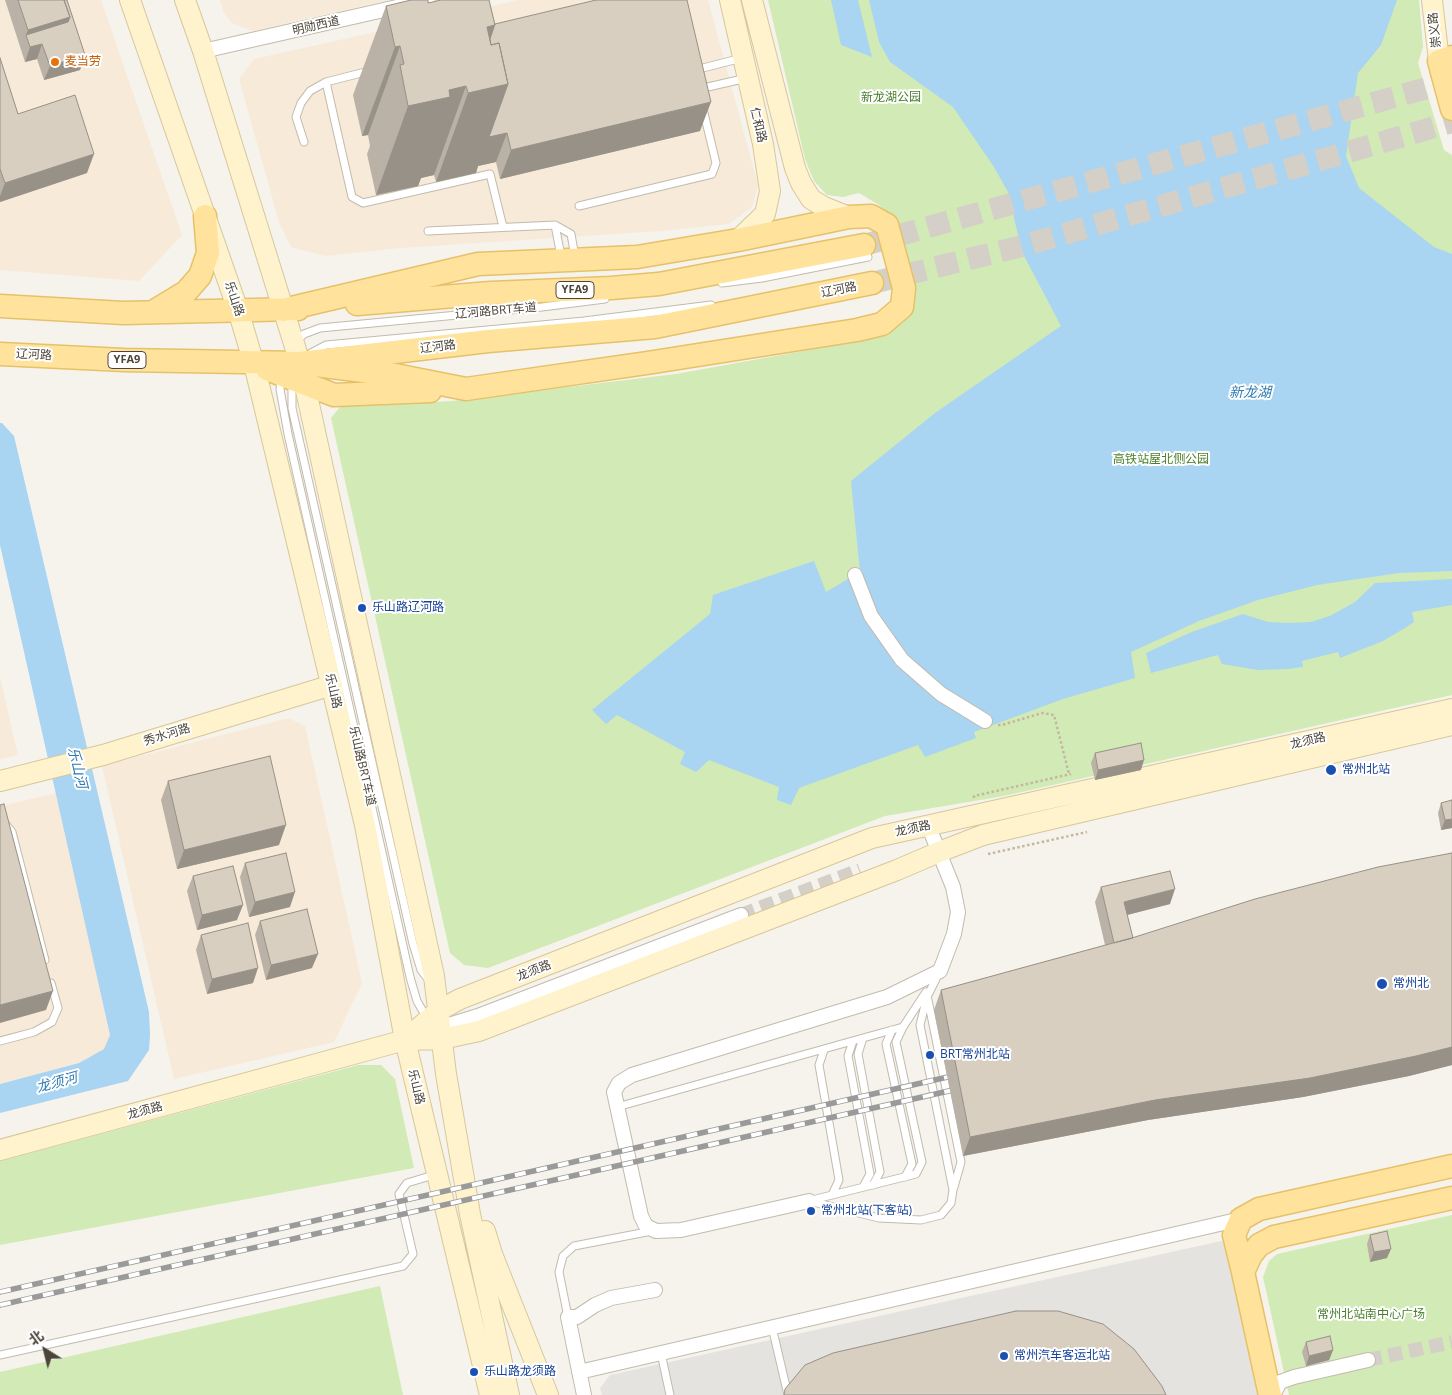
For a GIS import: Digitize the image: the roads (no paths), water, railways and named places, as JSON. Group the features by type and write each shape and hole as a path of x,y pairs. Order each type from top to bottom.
{"main road":[{"path":"1445,59 1452,108"},
{"path":"152,312 186,292 200,276 208,252 205,216"},
{"path":"283,310 478,264 636,257 738,240 849,217 871,216 887,225 904,288 902,307 882,324 857,330 466,389 395,375 290,369"},
{"name":"YFA9","path":"0,306 122,313 283,310 491,293 659,284 866,251"},
{"name":"辽河路","path":"0,354 254,364 290,369 488,341 654,327 872,283"},
{"path":"1272,1395 1234,1235 1241,1219 1259,1209 1452,1166"},
{"path":"1243,1272 1251,1254 1259,1245 1274,1237 1452,1198"}],"street":[{"name":"乐山路","path":"130,0 238,310 254,364 365,825 405,1040 490,1395"},
{"path":"186,0 283,310 290,369 443,990 438,1024 470,1214 509,1395"},
{"name":"明勋西道","path":"203,51 391,13 413,8 428,0"},
{"name":"仁和路","path":"730,0 763,144 770,191 765,214 738,240"},
{"name":"仁和路","path":"752,0 795,168 801,184 810,199 849,217"},
{"name":"崇义路","path":"1432,0 1445,59"},
{"path":"855,575 871,616 902,660 941,694 989,723"},
{"name":"秀水河路","path":"0,781 103,755 332,685"},
{"name":"龙须路","path":"0,1150 405,1040 438,1024 460,1000 480,991 872,838 1452,709"},
{"name":"龙须路","path":"438,1024 479,1030 898,870 983,835 1452,725"},
{"path":"809,1201 682,1230 656,1231 646,1226 640,1216 614,1092 619,1083 632,1076 887,997 940,971 954,934 958,912 953,888 928,826"},
{"path":"438,1024 478,1016 741,915"},
{"path":"458,1143 492,1254 548,1395"},
{"path":"579,1372 1241,1219"},
{"path":"584,1395 568,1317 577,1317 611,1298 654,1290"},
{"path":"1272,1395 1280,1382 1368,1360"}],"lane":[{"path":"694,70 743,58"},
{"path":"579,206 712,174 716,163 692,60"},
{"path":"304,142 296,117 301,103 310,91 326,82 374,70"},
{"path":"698,89 748,78"},
{"path":"326,82 352,197 363,203 490,174 503,227"},
{"path":"554,225 569,260"},
{"path":"428,231 554,225 571,234 569,260"},
{"path":"714,284 762,278 866,251"},
{"path":"647,293 666,290"},
{"name":"辽河路BRT车道","path":"290,369 304,334 320,328 542,307 609,298"},
{"name":"辽河路BRT车道","path":"290,369 326,345 584,321 723,303"},
{"name":"乐山路BRT车道","path":"290,369 288,434 410,977 417,1001 425,1015 438,1024"},
{"path":"0,817 12,832 58,1008 52,1022 34,1032 0,1041"},
{"path":"940,971 928,997 920,1025 953,1190"},
{"path":"809,1201 916,1174 922,1162 896,1042 903,1027 940,971"},
{"path":"443,990 459,994 480,991"},
{"path":"809,1201 879,1218 921,1220 941,1214 951,1203 961,1162 928,997"},
{"path":"616,1107 903,1027"},
{"path":"892,1030 886,1044 912,1164 905,1177"},
{"path":"863,1038 858,1054 880,1172 873,1185"},
{"path":"853,1042 848,1056 870,1174 863,1188"},
{"path":"824,1050 819,1065 839,1180 832,1195"},
{"path":"0,1355 403,1266 413,1254 399,1194 407,1183 437,1174"},
{"path":"568,1317 559,1272 563,1256 574,1246 656,1231"},
{"path":"772,1327 788,1395"},
{"path":"661,1353 670,1395"}],"water":[{"path":"831,0 858,0 872,57 841,45"},
{"name":"新龙湖","path":"869,0 1397,0 1381,45 1358,73 1346,156 1359,188 1434,247 1452,254 1452,571 1399,573 1317,585 1258,600 1199,621 1131,652 1135,678 1063,699 974,732 976,738 925,757 918,745 799,788 791,805 777,800 779,787 709,760 696,772 680,764 685,752 617,715 606,724 592,710 710,614 713,595 814,561 826,592 860,572 851,481 935,413 1061,326 1022,252 1008,192 994,167 953,107 890,62 879,42"},
{"path":"0,423 14,436 149,1012 150,1035 149,1050 128,1081 0,1113 0,1084 79,1063 104,1049 110,1035 0,545"},
{"path":"1452,579 1452,605 1412,612 1414,622 1405,628 1383,641 1340,658 1338,652 1302,661 1303,667 1258,670 1222,664 1218,655 1151,673 1146,653 1189,633 1243,614 1268,622 1311,622 1330,616 1355,602 1375,583"}],"tunnel":[{"path":"864,245 1452,81"},
{"path":"872,283 1022,246 1452,122"},
{"path":"741,915 860,870"},
{"path":"1368,1360 1452,1342"}],"railway":[{"path":"0,1292 961,1074"},
{"path":"0,1305 962,1088"}],"place":[{"name":"麦当劳","path":"55,62"},
{"name":"乐山路辽河路","path":"362,608"},
{"name":"常州北站","path":"1331,770"},
{"name":"常州北","path":"1382,984"},
{"name":"BRT常州北站","path":"930,1055"},
{"name":"常州北站(下客站)","path":"811,1211"},
{"name":"常州汽车客运北站","path":"1004,1356"},
{"name":"乐山路龙须路","path":"474,1372"}],"park label":[{"name":"新龙湖公园","path":"891,98"},
{"name":"高铁站屋北侧公园","path":"1161,460"},
{"name":"常州北站南中心广场","path":"1371,1315"}],"water label":[{"name":"乐山河","path":"77,768"},
{"name":"龙须河","path":"57,1083"}]}
